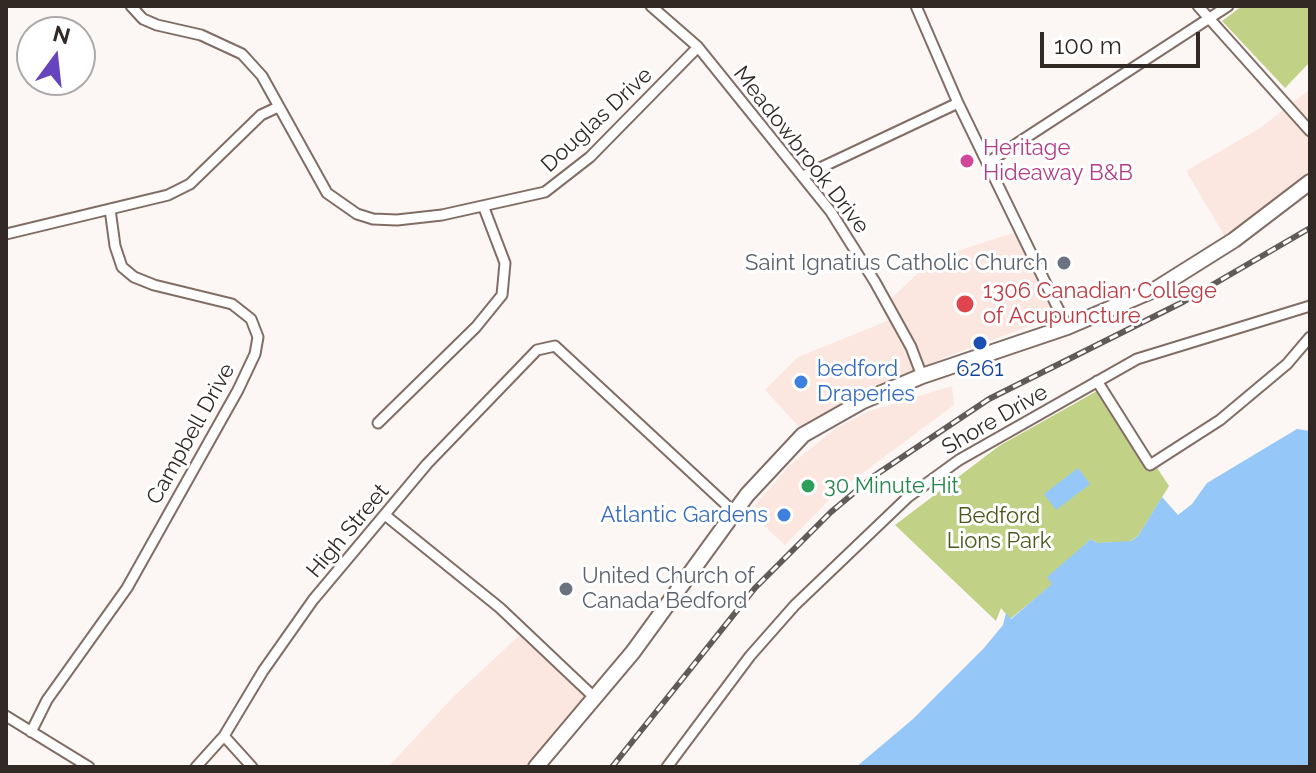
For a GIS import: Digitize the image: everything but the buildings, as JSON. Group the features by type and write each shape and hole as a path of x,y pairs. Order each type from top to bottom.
{"main road":[{"path":"536,767 595,698 770,467 803,435 863,401 922,376 1067,327 1156,289 1234,240 1310,182"}],"street":[{"name":"Douglas Drive","path":"131,6 143,19 201,35 242,54 262,76 317,179 340,204 357,214 397,220 484,208 545,192 566,178 698,47"},
{"name":"Meadowbrook Drive","path":"651,6 698,47 803,176 875,282 911,347 922,376"},
{"path":"916,6 958,103 1067,327"},
{"path":"1198,6 1310,131"},
{"path":"987,163 1228,6"},
{"path":"803,176 958,103"},
{"path":"6,234 168,195 190,184 261,115 278,107"},
{"path":"378,423 484,319 502,295 505,263 484,208"},
{"name":"Campbell Drive","path":"31,732 47,700 127,588 238,390 255,354 258,337 251,319 232,304 154,285 134,277 122,267 115,246 110,209"},
{"name":"Shore Drive","path":"667,767 750,656 795,605 908,497 959,460 1137,359 1310,306"},
{"path":"1097,381 1150,465 1220,420 1287,364 1310,337"},
{"name":"High Street","path":"196,767 224,736 263,671 313,600 472,414 537,350 555,346 734,512"},
{"path":"385,515 512,619 595,698"},
{"path":"6,716 89,767"},
{"path":"224,736 252,767"}],"shaded area":[{"path":"1310,89 1310,176 1227,240 1186,171 1260,128"},
{"path":"1019,231 1036,254 1065,313 943,358 800,428 765,390 798,357 892,319 884,305 933,259"},
{"path":"952,386 954,405 836,493 785,545 749,512 789,466 836,428 869,411"},
{"path":"523,632 598,691 529,767 388,767 453,697"}],"green space":[{"path":"1242,6 1310,6 1310,62 1285,88 1222,21"},
{"name":"Bedford Lions Park","path":"1104,387 1169,486 1138,536 1129,542 1097,543 1091,539 1048,578 1053,584 1010,619 1001,608 996,621 895,525 999,446"}],"water":[{"path":"1297,429 1310,431 1310,767 856,767 913,719 984,648 1003,625 1006,613 1011,619 1052,584 1047,577 1091,539 1097,543 1131,541 1138,536 1162,497 1178,515 1192,504 1207,483"},
{"path":"1078,468 1090,484 1056,510 1044,494"}],"railway":[{"path":"612,767 755,588 831,512 874,476 989,399 1183,302 1310,228"}],"place":[{"name":"Heritage Hideaway B&B","path":"967,161"},
{"name":"Saint Ignatius Catholic Church","path":"1064,263"},
{"name":"1306 Canadian College of Acupuncture","path":"965,304"},
{"name":"6261","path":"980,343"},
{"name":"bedford Draperies","path":"801,382"},
{"name":"30 Minute Hit","path":"808,486"},
{"name":"Atlantic Gardens","path":"784,515"},
{"name":"United Church of Canada Bedford","path":"566,589"}]}
